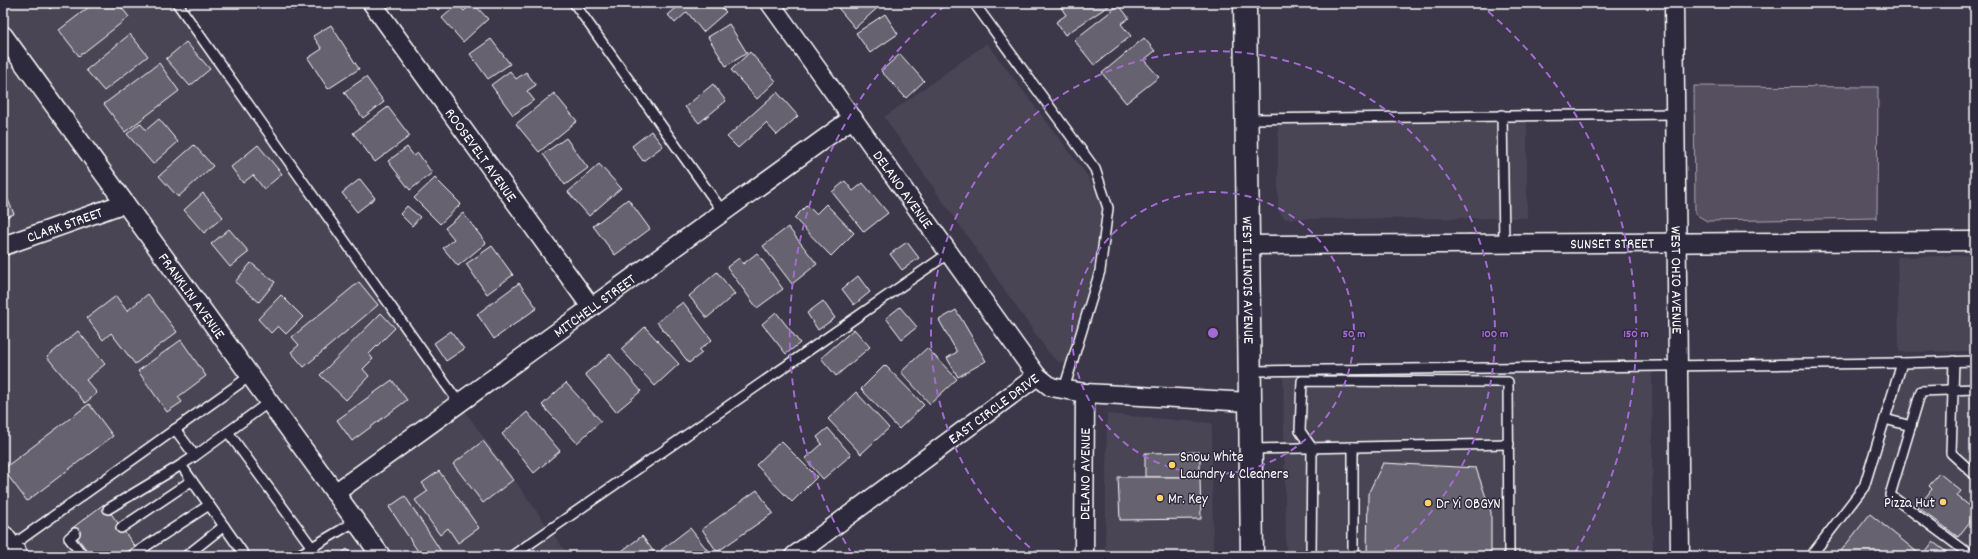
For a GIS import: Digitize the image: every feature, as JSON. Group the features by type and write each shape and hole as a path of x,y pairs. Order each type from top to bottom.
{"main road":[{"name":"WEST ILLINOIS AVENUE","path":"1245,3 1252,556"}],"street":[{"name":"ROOSEVELT AVENUE","path":"372,3 591,307"},
{"name":"DELANO AVENUE","path":"770,3 1037,376"},
{"name":"WEST OHIO AVENUE","path":"1674,3 1680,556"},
{"name":"FRANKLIN AVENUE","path":"3,35 381,556"},
{"name":"MITCHELL STREET","path":"335,493 853,118"},
{"name":"CLARK STREET","path":"3,246 125,203"},
{"name":"SUNSET STREET","path":"1248,245 1975,241"},
{"name":"EAST CIRCLE DRIVE","path":"794,556 1037,376 1051,386 1064,390 1085,393 1250,402"},
{"name":"DELANO AVENUE","path":"1084,556 1085,393"}],"lane":[{"path":"177,3 460,403"},
{"path":"574,3 723,212"},
{"path":"974,3 1095,169 1108,208 1100,271 1064,390"},
{"path":"1247,119 1675,114"},
{"path":"1502,115 1504,243"},
{"path":"512,556 949,253"},
{"path":"1954,361 1951,453 1975,475"},
{"path":"1249,371 1975,361"},
{"path":"1811,556 1864,487 1902,363"},
{"path":"10,546 250,376"},
{"path":"1311,556 1312,448 1300,431 1302,381 1508,382 1509,556"},
{"path":"1972,556 1890,495 1921,391 1975,389"},
{"path":"108,509 195,456 269,402"},
{"path":"1885,419 1911,426"},
{"path":"174,430 195,456"},
{"path":"228,432 311,546"},
{"path":"1251,449 1509,444"},
{"path":"1353,447 1353,556"},
{"path":"181,465 245,556"},
{"path":"121,528 191,481"},
{"path":"131,556 209,505"},
{"path":"297,556 311,546 356,521"},
{"path":"186,556 224,526"},
{"path":"75,533 69,538 83,554"}],"shaded area":[{"path":"3,3 172,3 569,556 3,556"},
{"path":"987,43 1087,175 1105,209 1104,230 1067,364 1057,361 1048,352 884,117"},
{"path":"1694,86 1878,87 1877,218 1707,221 1695,214"},
{"path":"1278,120 1527,121 1527,218 1285,219 1278,210"},
{"path":"1975,255 1975,351 1899,352 1897,257"},
{"path":"1975,361 1975,556 1808,556 1863,491 1896,365"},
{"path":"1652,370 1653,556 1286,556 1283,372"},
{"path":"1107,414 1212,423 1213,556 1105,556"}],"building":[{"path":"46,3 57,3 50,9"},
{"path":"94,3 118,3 129,17 79,56 59,30"},
{"path":"287,3 302,3 292,10"},
{"path":"433,3 446,3 438,10"},
{"path":"473,3 488,19 463,42 442,18 458,4 464,11"},
{"path":"682,3 717,3 726,12 703,32 687,12 675,23 668,15"},
{"path":"834,3 883,3 855,28"},
{"path":"1058,3 1113,3 1065,35 1056,22 1066,15"},
{"path":"1119,5 1129,18 1121,24 1131,36 1094,65 1074,40"},
{"path":"885,14 898,34 870,53 856,33"},
{"path":"729,24 747,53 726,66 708,37"},
{"path":"331,25 359,69 328,89 308,58 322,49 313,36"},
{"path":"130,34 148,56 104,91 86,70"},
{"path":"1144,38 1155,51 1144,60 1159,77 1126,103 1102,73"},
{"path":"491,39 510,64 488,79 470,54"},
{"path":"186,42 210,69 190,86 166,59"},
{"path":"750,52 776,81 757,99 731,70"},
{"path":"900,54 924,81 906,98 881,71"},
{"path":"159,63 179,91 125,132 104,104"},
{"path":"510,71 516,79 526,72 536,85 527,91 534,100 513,115 491,85"},
{"path":"366,77 384,102 363,118 344,92"},
{"path":"713,84 726,101 699,123 685,107"},
{"path":"777,92 798,116 777,135 766,123 738,148 727,137"},
{"path":"554,93 577,121 539,152 516,124"},
{"path":"388,107 410,136 375,162 353,133"},
{"path":"159,119 178,142 153,164 127,134 140,123 146,130"},
{"path":"651,131 663,146 643,161 632,146"},
{"path":"566,138 588,168 565,185 543,154"},
{"path":"194,145 213,166 178,197 159,176"},
{"path":"258,145 282,174 264,189 253,175 243,183 231,167"},
{"path":"407,147 414,156 418,153 432,173 410,190 388,161"},
{"path":"599,164 621,188 589,216 568,192"},
{"path":"435,178 461,204 440,224 414,198"},
{"path":"360,179 375,198 357,212 342,193"},
{"path":"845,181 853,191 863,183 888,213 864,232 832,192"},
{"path":"3,188 14,214 3,218"},
{"path":"203,193 223,217 204,233 184,210"},
{"path":"628,199 650,229 615,255 593,226"},
{"path":"826,204 854,233 831,256 794,218 807,205 816,214"},
{"path":"407,206 420,217 412,226 400,214"},
{"path":"463,213 486,243 458,266 443,248 454,239 445,228"},
{"path":"788,227 817,264 792,284 763,246"},
{"path":"229,229 249,252 230,267 211,244"},
{"path":"907,242 919,258 902,270 890,254"},
{"path":"492,246 513,275 487,294 466,264"},
{"path":"757,253 783,289 757,308 727,267 739,258 743,264"},
{"path":"251,263 275,282 259,302 235,282"},
{"path":"717,272 735,294 707,318 689,296"},
{"path":"858,276 870,292 854,305 842,289"},
{"path":"359,282 378,305 304,367 291,352 299,345 292,337"},
{"path":"519,283 537,308 494,339 477,314"},
{"path":"148,294 177,332 135,364 111,333 103,340 87,318 116,296 127,311"},
{"path":"281,295 303,317 286,334 278,326 271,333 258,319"},
{"path":"823,301 835,318 818,330 807,313"},
{"path":"683,302 712,340 699,350 702,353 689,363 657,322"},
{"path":"900,307 917,327 902,339 886,318"},
{"path":"956,310 986,361 958,377 947,358 957,352 939,320"},
{"path":"776,312 800,343 786,354 762,324"},
{"path":"381,313 395,328 369,354 373,359 363,369 369,376 346,400 320,375"},
{"path":"645,327 679,364 655,386 621,349"},
{"path":"854,329 870,347 836,376 821,358"},
{"path":"78,331 105,364 86,380 97,393 85,403 47,357"},
{"path":"451,331 464,349 446,361 434,343"},
{"path":"181,340 206,376 178,397 182,402 167,412 138,371"},
{"path":"927,348 957,379 930,404 901,372"},
{"path":"610,354 641,391 616,412 585,374"},
{"path":"885,365 924,405 899,429 861,389"},
{"path":"392,380 407,400 352,441 337,420"},
{"path":"566,383 601,421 577,443 542,405"},
{"path":"856,392 889,428 861,454 828,419"},
{"path":"89,404 113,436 27,501 3,469"},
{"path":"527,412 560,451 534,473 502,434"},
{"path":"828,428 851,455 823,479 805,459 822,444 817,437"},
{"path":"483,441 513,480 483,503 453,464"},
{"path":"781,441 817,477 792,502 756,465"},
{"name":"Snow White Laundry & Cleaners","path":"1200,452 1200,477 1145,477 1145,453"},
{"name":"Dr Yi OBGYN","path":"1383,463 1476,468 1491,512 1491,556 1367,556 1368,494"},
{"path":"439,471 479,528 458,543 448,528 440,535 415,500 428,491 422,483"},
{"name":"Pizza Hut","path":"1939,473 1961,491 1957,496 1975,510 1975,515 1958,537 1918,507 1932,489 1929,486"},
{"name":"Mr. Key","path":"1118,477 1200,477 1201,519 1120,520"},
{"path":"757,490 773,513 717,552 702,529"},
{"path":"405,496 444,556 421,556 389,507"},
{"path":"104,504 142,556 91,556 71,529"},
{"path":"1870,514 1922,556 1837,556"},
{"path":"690,528 712,556 666,556 661,550"},
{"path":"642,536 657,556 615,556"},
{"path":"1933,542 1952,556 1922,556"},
{"path":"347,549 352,556 338,556"},
{"path":"330,550 334,556 322,556"}],"place":[{"name":"Snow White Laundry & Cleaners","path":"1172,465"},
{"name":"Mr. Key","path":"1160,498"},
{"name":"Pizza Hut","path":"1943,502"},
{"name":"Dr Yi OBGYN","path":"1428,503"}]}
